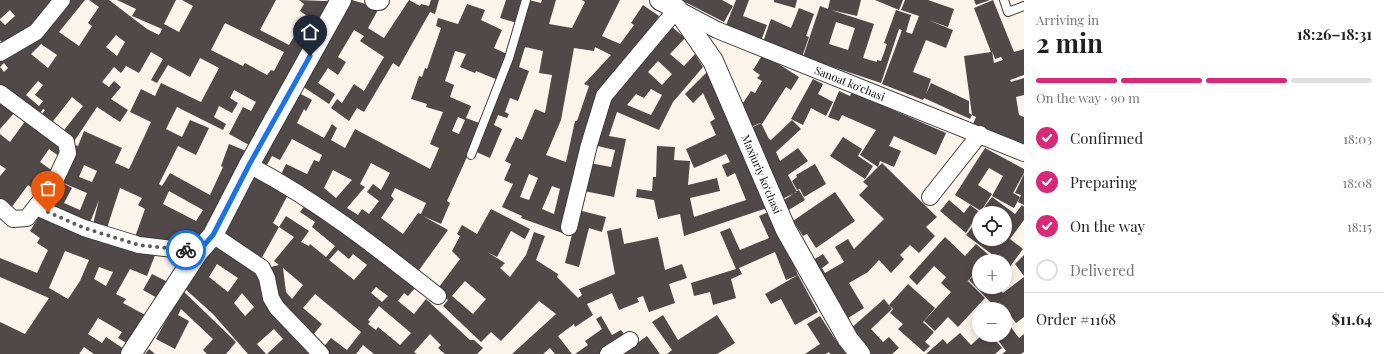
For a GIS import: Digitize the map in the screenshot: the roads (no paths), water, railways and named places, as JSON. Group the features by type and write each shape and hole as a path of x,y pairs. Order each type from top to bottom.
{"street":[{"path":"0,53 36,32 62,0"},
{"path":"131,354 198,252 213,235 249,165 342,0"},
{"name":"Maxjuriy koʻchasi","path":"660,0 677,9 713,61 786,230 848,339 860,354"},
{"path":"569,227 589,145 604,96 677,9"},
{"name":"Sanoat koʻchasi","path":"677,9 717,30 980,134 1024,153"},
{"path":"0,93 66,142 69,148 68,154 53,185 28,218 13,219 0,207"},
{"path":"930,197 980,134"},
{"path":"249,165 313,201 438,296"},
{"path":"36,207 84,228 139,245 198,252"},
{"path":"213,235 262,268 267,278 271,298 277,308 321,354"},
{"path":"608,354 630,340"}],"lane":[{"path":"471,155 509,58 526,0"},
{"path":"1004,0 1008,12 1024,6"}]}
